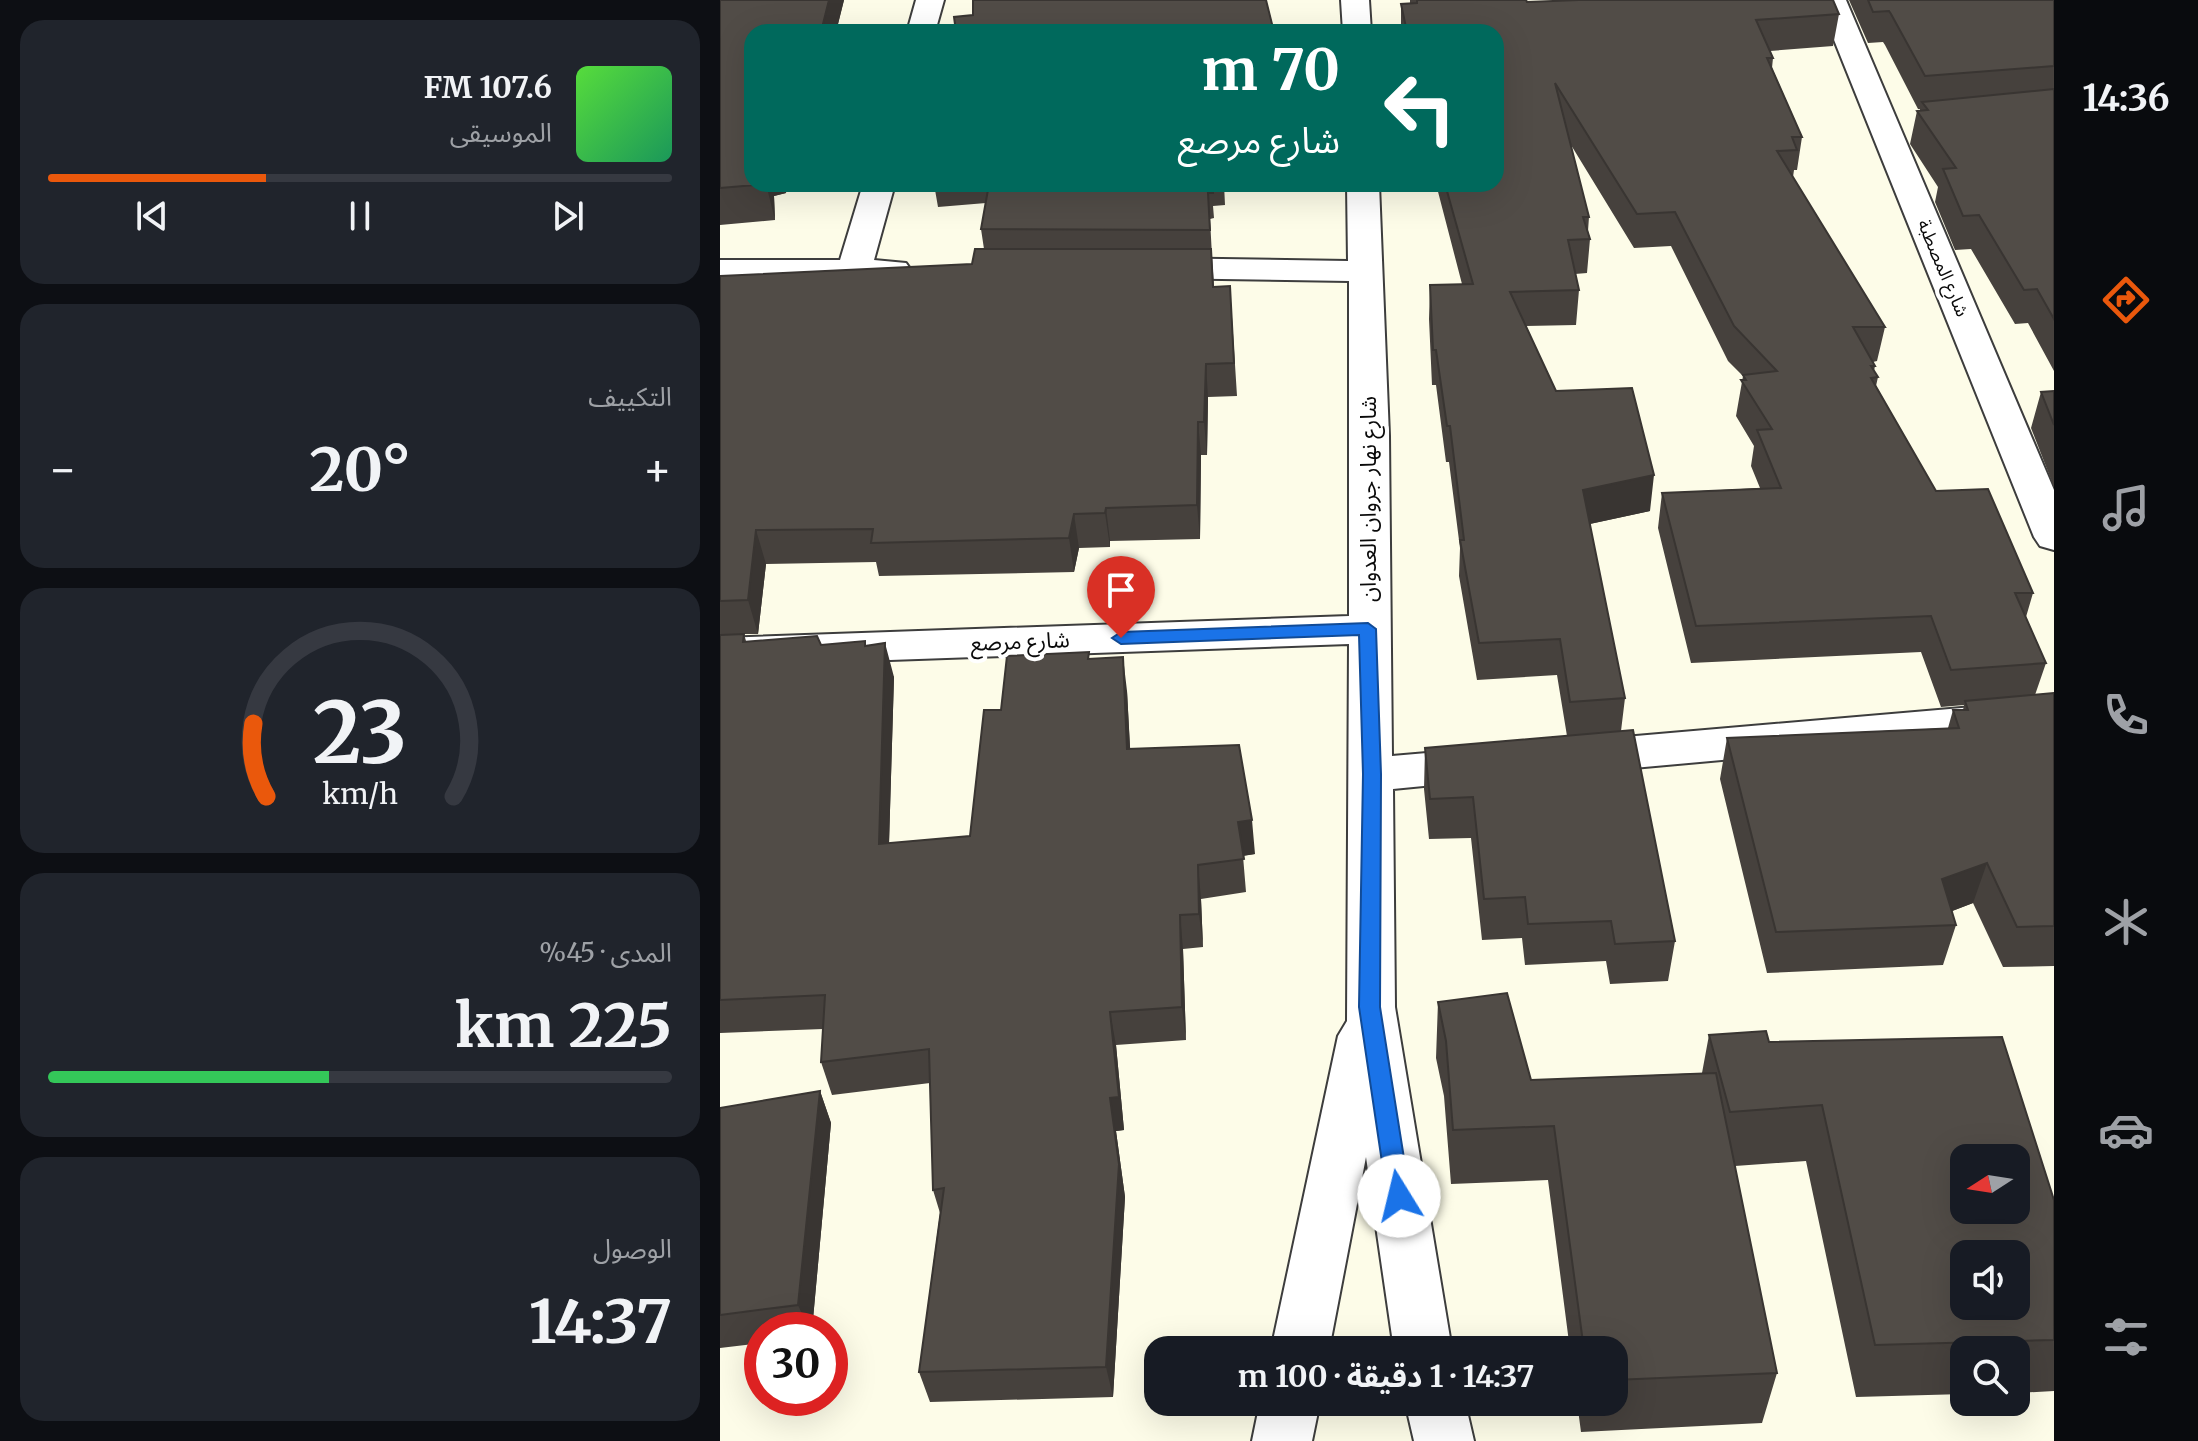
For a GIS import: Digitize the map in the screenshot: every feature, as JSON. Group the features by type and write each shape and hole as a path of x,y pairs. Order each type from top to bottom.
{"street":[{"path":"923,24 930,0"},
{"path":"1355,0 1356,24"},
{"name":"شارع المصطبة","path":"1832,0 1899,123 2054,537"},
{"path":"854,271 877,192"},
{"name":"شارع نهار جروان العدوان","path":"1363,192 1370,436 1370,1007 1421,1336"},
{"path":"1129,267 1367,271"},
{"path":"720,270 931,270"},
{"name":"شارع مرصع","path":"720,652 1368,629"},
{"path":"1372,774 2054,715"},
{"name":"شارع نهار جروان العدوان","path":"1303,1336 1370,1007"},
{"path":"1282,1441 1287,1416"},
{"path":"1438,1416 1444,1441"}],"building":[{"path":"720,0 829,0 823,24 744,24 744,186 720,188"},
{"path":"973,0 1266,0 1272,24 955,24 954,17 973,15"},
{"path":"1417,0 1833,0 1839,14 1756,20 1773,58 1767,58 1802,137 1792,137 1797,150 1777,151 1885,327 1853,327 1875,366 1871,366 1878,377 1871,378 1936,491 1988,489 2033,593 2015,593 2046,663 1951,670 1931,616 1696,626 1662,493 1781,488 1757,430 1772,429 1741,380 1746,380 1743,375 1777,371 1734,326 1675,212 1637,214 1555,83 1589,217 1583,217 1590,239 1568,240 1579,290 1510,292 1556,391 1632,388 1654,475 1583,490 1625,698 1570,702 1560,639 1479,643 1460,540 1464,540 1450,426 1447,426 1436,350 1433,350 1430,285 1473,284 1447,192 1504,192 1504,24 1405,24 1401,4 1417,3"},
{"path":"1868,0 2054,0 2054,66 1925,76 1889,11 1873,12"},
{"path":"2054,89 2054,319 2037,289 2024,290 1979,215 1963,216 1943,169 1956,168 1917,111 1928,110 1922,102"},
{"path":"988,192 1213,192 1208,193 1210,230 981,229"},
{"path":"975,249 1211,249 1213,287 1230,286 1234,363 1206,364 1204,422 1198,422 1197,505 1106,508 1105,513 1074,514 1069,538 871,543 873,529 756,530 748,600 720,601 720,276 972,264"},
{"path":"2054,391 2054,425 2041,392"},
{"path":"744,634 743,642 817,636 821,645 865,641 865,646 885,643 879,844 970,836 984,710 1001,710 1007,656 1089,652 1088,659 1123,657 1127,749 1239,745 1252,820 1238,822 1244,859 1198,865 1199,914 1180,915 1182,1007 1110,1012 1119,1097 1110,1098 1119,1164 1106,1367 919,1372 944,1188 933,1190 929,1049 821,1062 825,995 720,1000 720,635"},
{"path":"2054,693 2054,926 2017,927 1987,863 1942,879 1956,925 1776,932 1727,738 1959,728 1953,710 1968,710 1965,701"},
{"path":"1633,730 1675,941 1615,944 1611,921 1528,924 1525,897 1484,899 1473,797 1430,799 1425,748"},
{"path":"1507,993 1531,1080 1716,1073 1777,1373 1628,1379 1628,1336 1582,1336 1554,1126 1453,1130 1446,1041 1438,1002"},
{"path":"1766,1031 1769,1042 2002,1037 2054,1200 2054,1340 2030,1341 2030,1336 1950,1336 1950,1343 1875,1345 1822,1105 1730,1112 1709,1035"},
{"path":"820,1091 798,1305 720,1315 720,1108"}],"route":[{"path":"1121,638 1368,629 1372,774 1370,1007 1399,1196"}]}
